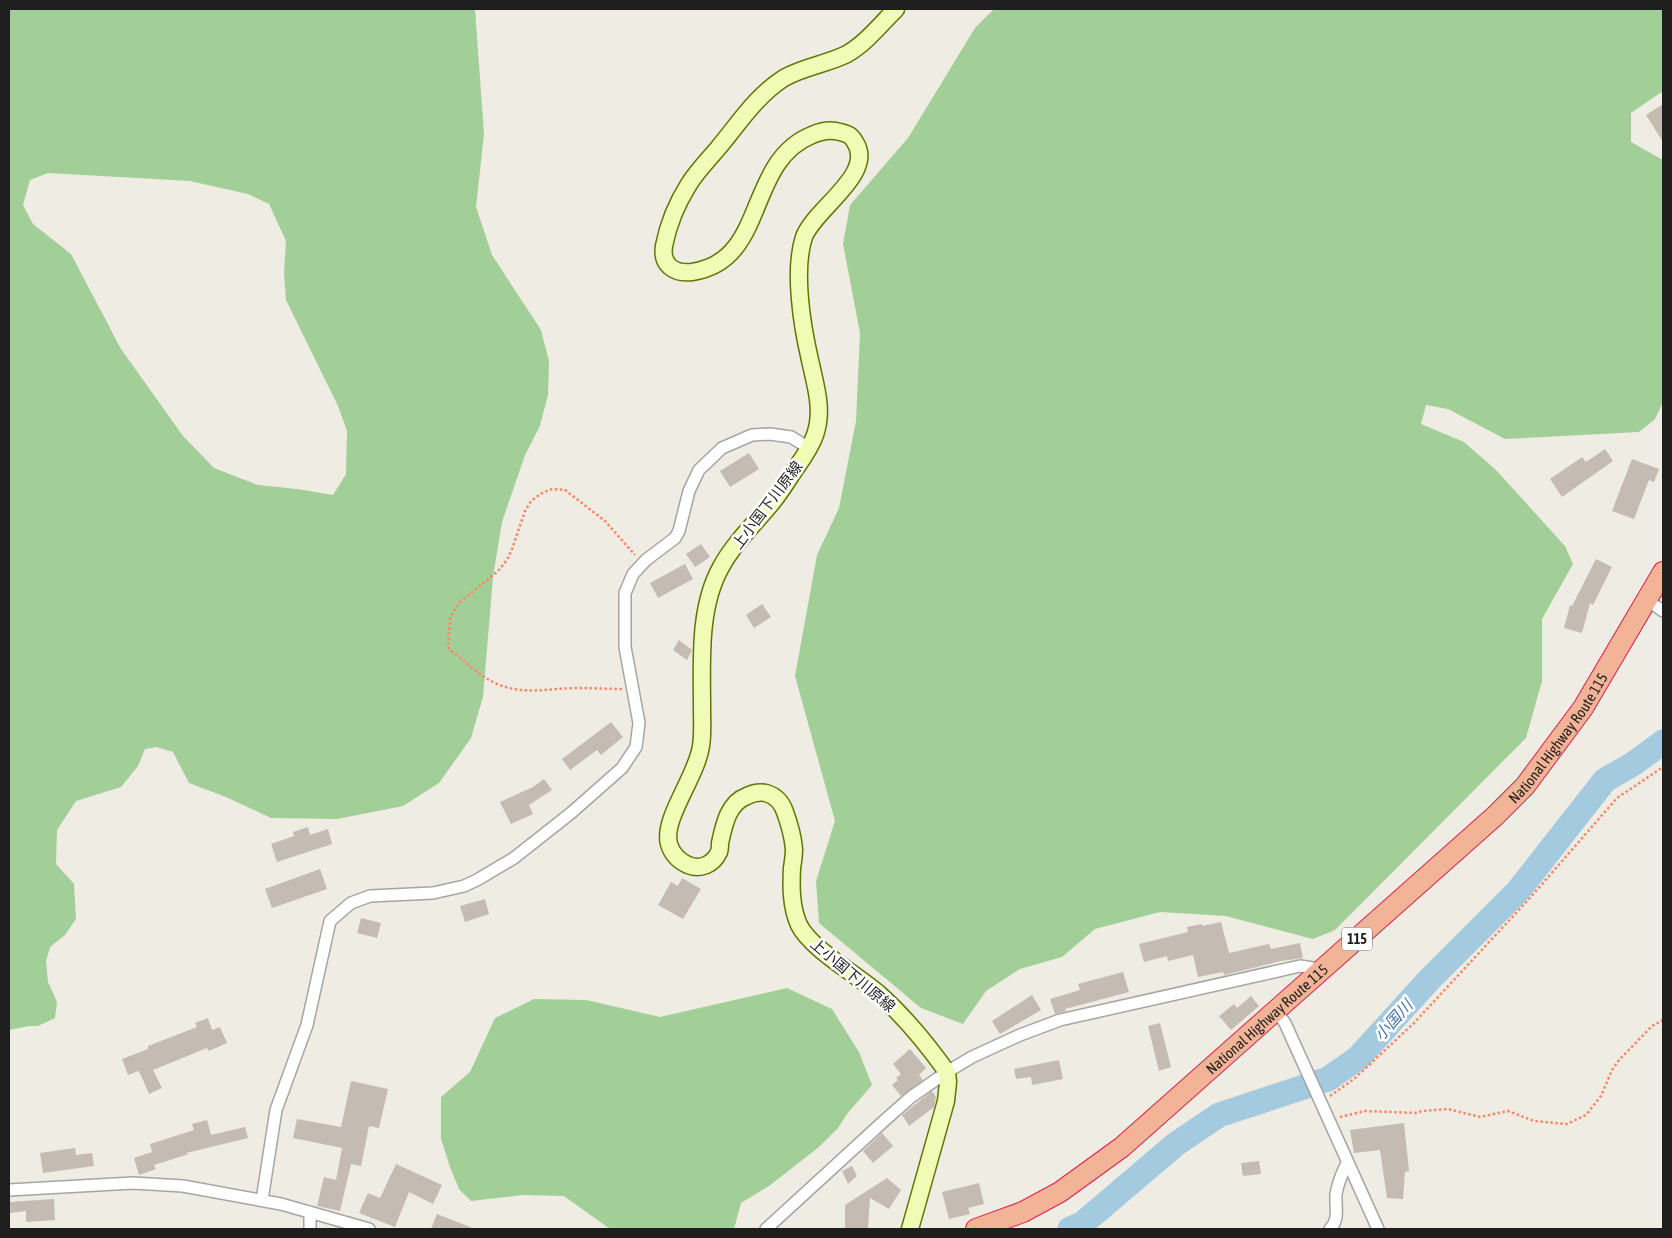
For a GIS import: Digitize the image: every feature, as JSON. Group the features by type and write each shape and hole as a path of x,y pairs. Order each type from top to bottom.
{"highway":[{"name":"National Highway Route 115","path":"976,1229 1024,1212 1060,1192 1122,1147 1495,816 1525,786 1655,606 1663,572"}],"main road":[{"name":"上小国下川原線","path":"896,9 862,43 845,55 789,75 769,89 749,110 689,183 670,221 663,252 665,263 675,271 690,272 712,266 734,251 747,232 758,200 777,162 794,144 816,133 830,130 850,136 858,145 860,153 858,165 850,181 810,224 803,240 799,274 804,327 820,415 815,437 775,499 721,566 712,587 703,640 701,745 695,770 672,816 668,834 669,845 680,862 693,868 704,867 719,852 729,811 740,799 753,793 768,793 781,802 786,814 794,852 792,887 794,912 802,931 820,949 852,972 902,1016 947,1072"},
{"path":"910,1229 946,1101 947,1072"}],"street":[{"path":"262,1200 276,1110 307,1025 330,921 351,903 359,900 379,895 433,893 464,886 496,870 571,813 622,768 636,747 639,723 625,648 624,593 632,574 641,564 675,538 679,531 686,500 699,470 722,448 752,435 770,434 791,437 809,448"},
{"path":"766,1229 911,1097 972,1057 1020,1035 1060,1020 1300,966 1313,968 1319,972"},
{"path":"1276,1011 1285,1023 1378,1229"},
{"path":"1330,1229 1335,1222 1338,1185 1348,1163"},
{"path":"9,1190 156,1184 183,1186 262,1200 369,1229"},
{"path":"310,1212 310,1229"}],"path":[{"path":"633,690 577,688 523,691 504,687 478,674 451,651 448,647 448,632 450,616 459,602 498,571 507,560 525,511 531,501 552,489 565,490 604,521 629,547 641,564"},
{"path":"1320,1102 1354,1079 1413,1024 1530,899 1617,798 1663,767"},
{"path":"1328,1120 1364,1111 1416,1113 1448,1109 1480,1117 1508,1111 1534,1121 1566,1124 1586,1115 1601,1096 1612,1070 1619,1060 1652,1026 1663,1020"}],"green space":[{"path":"9,9 475,9 484,134 476,207 492,255 541,330 549,361 548,395 540,426 525,455 502,522 493,577 483,697 471,738 439,783 403,806 337,819 271,818 226,797 189,783 173,752 156,747 145,749 138,766 121,787 76,801 57,830 56,864 74,884 76,919 65,935 50,947 46,961 48,982 57,1002 55,1018 38,1026 9,1030","holes":["48,173 190,181 248,194 269,204 286,241 284,273 286,300 338,406 347,431 346,474 333,495 258,485 214,468 183,436 121,349 71,254 33,224 23,205 30,180"]},
{"path":"994,9 1663,9 1663,91 1631,113 1631,142 1663,160 1663,402 1655,419 1639,432 1505,439 1448,409 1426,405 1421,424 1464,442 1496,470 1565,546 1573,564 1542,619 1542,681 1526,738 1335,930 1313,939 1226,916 1160,912 1095,929 1062,957 1020,969 986,991 963,1024 921,1008 819,923 816,881 835,821 795,676 817,555 839,508 856,421 860,333 843,244 850,205 908,138 975,28"},
{"path":"787,988 832,1009 859,1052 872,1085 847,1114 838,1128 819,1147 769,1186 741,1203 734,1229 610,1229 564,1196 523,1195 471,1201 459,1189 441,1139 441,1097 470,1072 495,1018 534,999 586,1000 660,1017"}],"building":[{"path":"1663,104 1663,142 1646,115"},
{"path":"1605,449 1613,461 1562,497 1550,479 1582,457 1586,462"},
{"path":"749,453 759,469 730,487 720,471"},
{"path":"1632,459 1659,469 1654,482 1649,480 1634,519 1612,511"},
{"path":"701,544 710,557 695,567 686,554"},
{"path":"1596,559 1612,567 1593,605 1590,603 1582,633 1564,628 1570,605 1572,606"},
{"path":"685,564 693,579 658,598 650,583"},
{"path":"762,604 771,617 754,628 746,615"},
{"path":"679,640 692,650 687,660 673,650"},
{"path":"611,722 623,737 601,755 597,750 570,770 562,759"},
{"path":"544,779 552,790 529,805 533,814 511,824 500,802 533,787"},
{"path":"308,827 310,835 328,829 332,844 277,862 271,844 294,836 293,832"},
{"path":"320,869 327,889 272,908 265,889"},
{"path":"682,878 701,889 683,919 658,905 671,882 678,886"},
{"path":"485,899 489,914 465,922 460,906"},
{"path":"361,918 381,923 377,938 357,933"},
{"path":"1221,922 1229,953 1269,944 1271,949 1300,943 1303,958 1281,961 1224,975 1223,972 1198,977 1193,955 1168,961 1167,956 1144,962 1139,944 1188,932 1187,927"},
{"path":"1123,972 1129,992 1065,1009 1066,1011 1055,1014 1050,999 1080,990 1078,984"},
{"path":"1032,995 1041,1010 1000,1034 992,1021"},
{"path":"1251,996 1259,1006 1231,1030 1219,1016 1234,1004 1237,1008"},
{"path":"208,1018 212,1030 220,1027 227,1043 209,1051 207,1048 153,1070 162,1088 149,1094 139,1071 128,1075 122,1059 148,1049 148,1046 197,1027 195,1023"},
{"path":"1160,1023 1171,1067 1159,1071 1148,1026"},
{"path":"910,1049 926,1068 919,1075 923,1080 901,1096 892,1085 901,1074 893,1064"},
{"path":"1059,1060 1063,1079 1032,1085 1031,1077 1016,1079 1014,1069"},
{"path":"351,1081 388,1089 379,1128 369,1126 361,1166 351,1164 340,1211 317,1206 324,1177 336,1180 342,1148 293,1138 297,1119 341,1127"},
{"path":"932,1091 936,1097 934,1107 909,1126 902,1115"},
{"path":"207,1120 211,1135 245,1127 248,1138 186,1153 189,1154 154,1165 156,1169 139,1175 134,1158 152,1152 150,1144 194,1130 192,1124"},
{"path":"1404,1123 1409,1171 1405,1172 1403,1199 1387,1198 1380,1150 1354,1153 1350,1130"},
{"path":"882,1133 893,1146 873,1163 863,1151"},
{"path":"75,1148 76,1155 92,1153 94,1166 43,1173 40,1153"},
{"path":"1259,1161 1261,1174 1243,1176 1241,1163"},
{"path":"396,1164 442,1185 433,1204 409,1192 395,1227 359,1213 368,1193 380,1198"},
{"path":"852,1166 857,1176 848,1184 842,1171"},
{"path":"887,1178 901,1190 889,1209 870,1198 868,1229 845,1229 845,1205"},
{"path":"979,1183 984,1204 968,1208 970,1214 949,1219 942,1192"},
{"path":"54,1199 55,1220 26,1222 26,1211 9,1213 9,1202"},
{"path":"437,1214 475,1229 431,1229"}],"waterway":[{"name":"小国川","path":"1070,1229 1082,1224 1176,1144 1219,1115 1328,1079 1358,1058 1429,980 1518,891 1605,780 1633,764 1663,742"}]}
